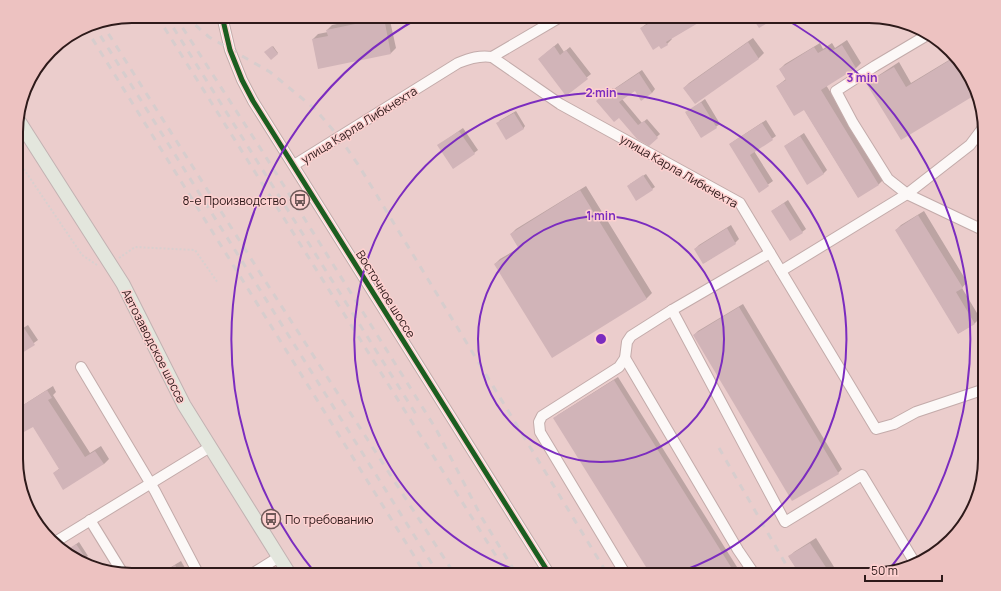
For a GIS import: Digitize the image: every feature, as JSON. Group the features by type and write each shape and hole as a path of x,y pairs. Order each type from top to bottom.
{"main road":[{"name":"Автозаводское шоссе","path":"23,128 123,284 184,405 286,568"}],"street":[{"name":"Восточное шоссе","path":"224,23 230,50 242,80 269,126 546,568"},
{"path":"492,57 550,23"},
{"path":"923,38 836,91 853,123 888,179 907,194 978,228"},
{"name":"улица Карла Либкнехта","path":"294,165 458,63 477,57 492,57 560,104 740,203 876,429 894,424 916,412 978,391"},
{"path":"781,271 907,194 970,145 978,134"},
{"path":"622,568 540,432 539,422 542,416 619,367 625,358 627,342 631,336 672,310 770,253"},
{"path":"672,310 785,522 862,475 912,559"},
{"path":"625,358 738,550 750,568"},
{"path":"82,367 151,483 195,568"},
{"path":"59,539 210,447"},
{"path":"90,520 119,567"},
{"path":"261,568 279,557"}],"path":[{"path":"23,168 82,255 102,269 135,247 195,250 218,283"}],"building":[{"path":"360,23 385,23 391,54 318,69 312,39 328,36 326,30"},
{"path":"650,23 698,23 666,42 668,45 661,49 659,46 653,50 640,28"},
{"path":"756,23 767,23 759,28"},
{"path":"748,42 759,59 695,104 683,88"},
{"path":"842,45 856,68 821,90 879,185 858,198 804,110 794,116 776,86 786,80 779,69 814,47 818,53 827,48 830,52"},
{"path":"272,46 278,54 271,60 264,52"},
{"path":"554,46 560,55 566,50 588,79 566,96 538,59"},
{"path":"950,60 960,71 972,97 901,140 866,83 894,67 906,87"},
{"path":"639,73 652,93 641,101 635,91 619,102 638,125 644,121 658,138 649,146 637,139 619,118 614,122 596,101 609,90 610,92"},
{"path":"701,102 717,128 701,138 685,112"},
{"path":"514,113 524,129 506,140 496,123"},
{"path":"762,123 773,140 750,155 769,186 759,193 729,144"},
{"path":"459,131 475,154 453,169 437,145"},
{"path":"800,136 824,174 807,185 784,146"},
{"path":"643,175 653,190 636,201 627,186"},
{"path":"580,190 647,299 552,358 494,264 519,249 510,234"},
{"path":"784,203 803,233 790,241 771,211"},
{"path":"918,215 963,288 956,292 975,324 958,334 895,230"},
{"path":"727,228 736,244 703,264 694,249"},
{"path":"739,307 839,474 792,501 693,335"},
{"path":"24,328 35,345 23,352"},
{"path":"614,380 732,568 647,568 553,418"},
{"path":"47,390 52,398 48,400 85,457 95,451 104,464 63,490 53,473 59,469 33,427 23,432 23,405"},
{"path":"810,543 826,568 796,568 788,556"},
{"path":"76,544 85,557 77,553 70,548"}],"railway":[{"path":"161,23 504,568"},
{"path":"170,23 419,419"},
{"path":"180,23 264,154 436,429 482,518 513,568"},
{"path":"193,23 209,37 270,72 315,109 339,137 359,166 604,568"},
{"path":"104,27 262,276 450,568"},
{"path":"96,29 435,568"},
{"path":"88,32 422,568"},
{"path":"719,448 788,568"}],"cycle path":[{"path":"224,23 230,50 242,80 253,101 546,568"}],"place":[{"name":"8-е Производство","path":"300,200"},
{"name":"По требованию","path":"271,519"}]}
